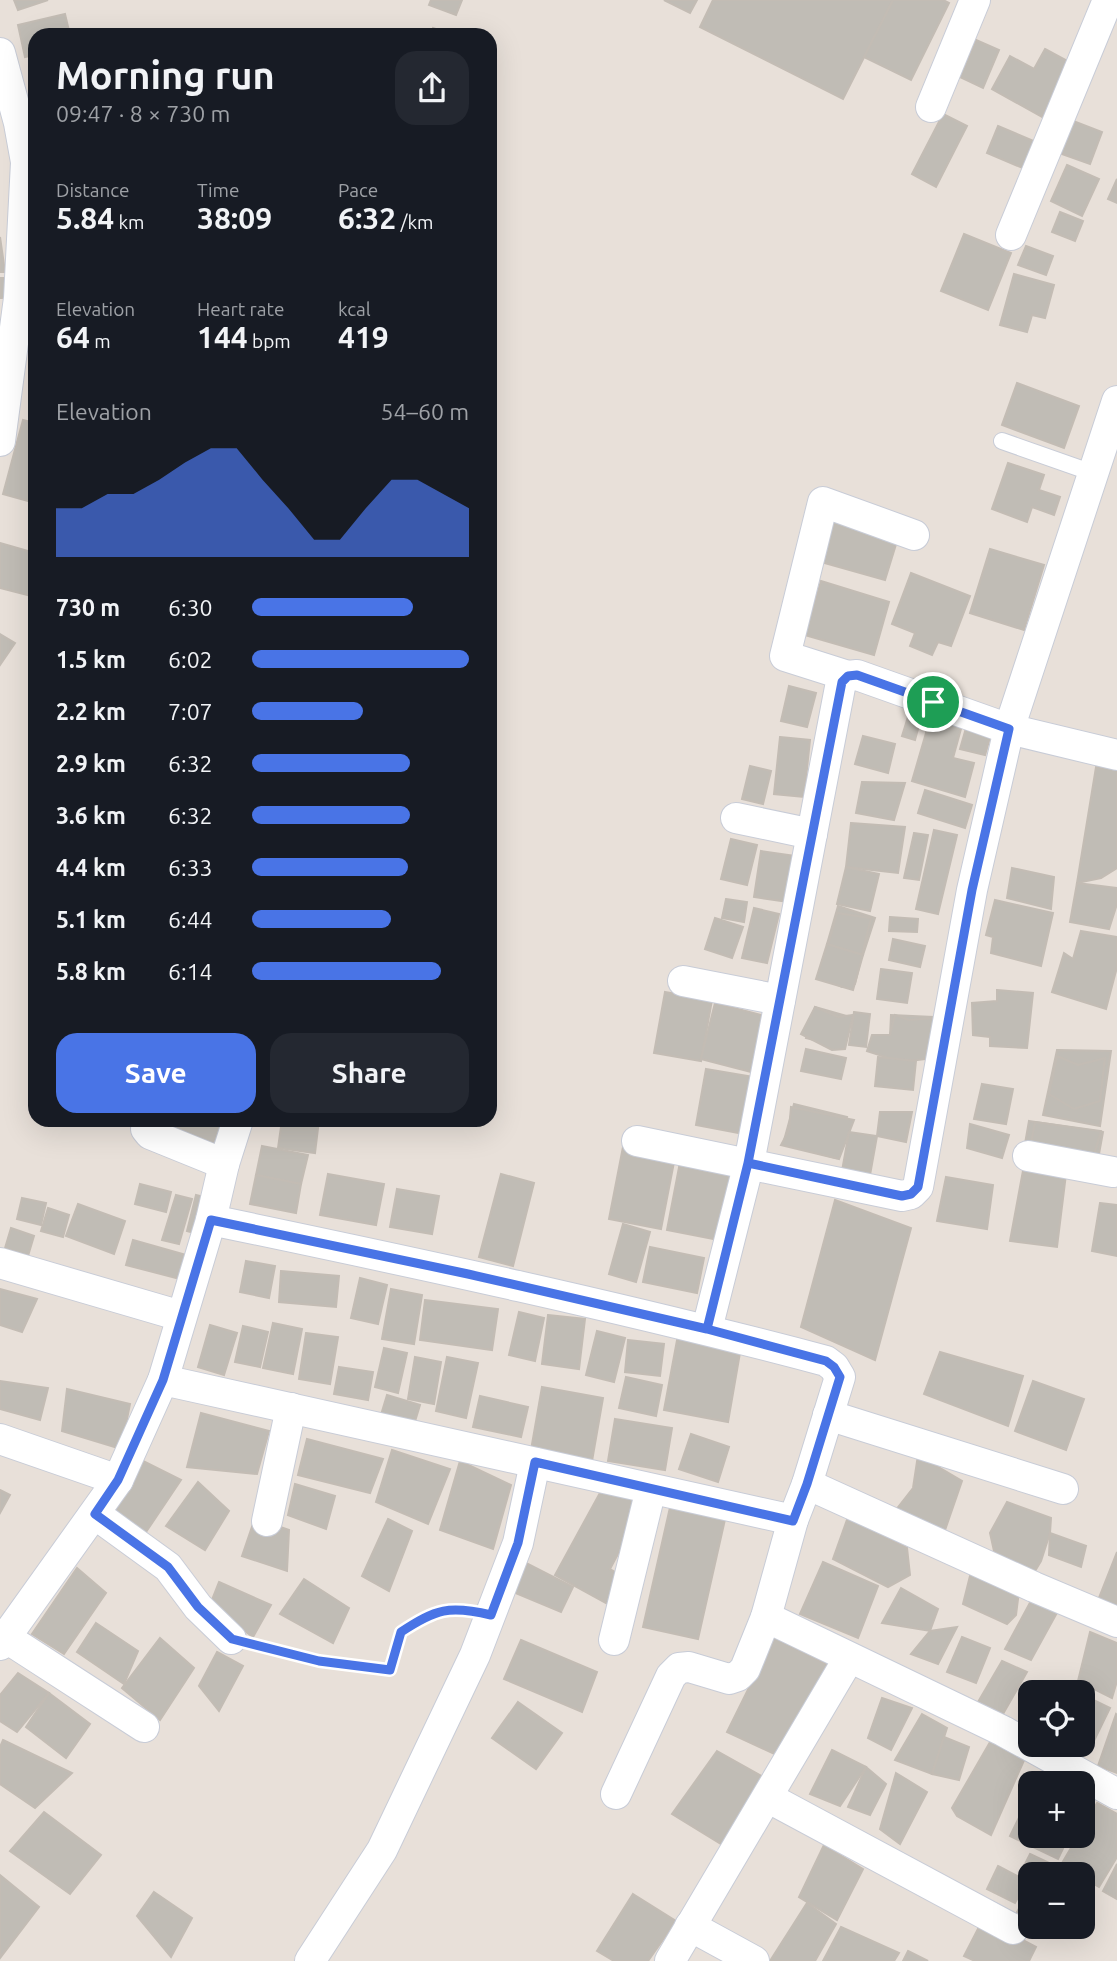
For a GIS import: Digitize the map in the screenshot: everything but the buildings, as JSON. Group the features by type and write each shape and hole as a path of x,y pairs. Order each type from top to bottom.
{"street":[{"path":"931,107 975,0"},
{"path":"1011,235 1108,0"},
{"path":"0,53 19,123 26,162 19,298 1,437"},
{"path":"637,1141 902,1196 911,1194 918,1187 972,890 1009,729 1117,401"},
{"path":"914,535 823,502 785,656 848,676 857,675 1009,729 1117,755"},
{"path":"707,1329 748,1163 842,682 848,676"},
{"path":"736,818 812,834"},
{"path":"683,981 780,1000"},
{"path":"146,1127 150,1134 224,1164"},
{"path":"144,1727 3,1641 118,1480 163,1380 237,1127"},
{"path":"1028,1156 1116,1165"},
{"path":"211,1220 468,1274 707,1329 826,1361 834,1367 840,1377 793,1521 766,1617 745,1669 738,1676 729,1679 689,1667 679,1668 671,1676 616,1794"},
{"path":"0,1263 181,1316"},
{"path":"163,1380 793,1521"},
{"path":"267,1521 291,1408"},
{"path":"828,1415 1063,1489"},
{"path":"0,1439 118,1480"},
{"path":"310,1961 382,1850 475,1655 518,1543 535,1462"},
{"path":"807,1484 1117,1622"},
{"path":"614,1640 651,1489"},
{"path":"95,1514 168,1567 198,1607 232,1639"},
{"path":"766,1617 1003,1731 1117,1794"},
{"path":"670,1961 769,1798 849,1658"},
{"path":"769,1798 1013,1929"},
{"path":"690,1926 754,1961"}],"lane":[{"path":"1002,441 1093,472"}],"path":[{"path":"232,1639 319,1661 390,1670 401,1632 425,1617 451,1609 491,1615"}],"route":[{"path":"933,702 857,675 848,676 842,682 748,1163 707,1329 468,1274 211,1220 163,1380 118,1480 95,1514 168,1567 198,1607 232,1639 319,1661 390,1670 401,1632 425,1617 451,1609 491,1615 518,1543 535,1462 793,1521 840,1377 826,1361 707,1329 728,1246 748,1163 902,1196 911,1194 918,1187 972,890 1009,729 933,702"}]}
